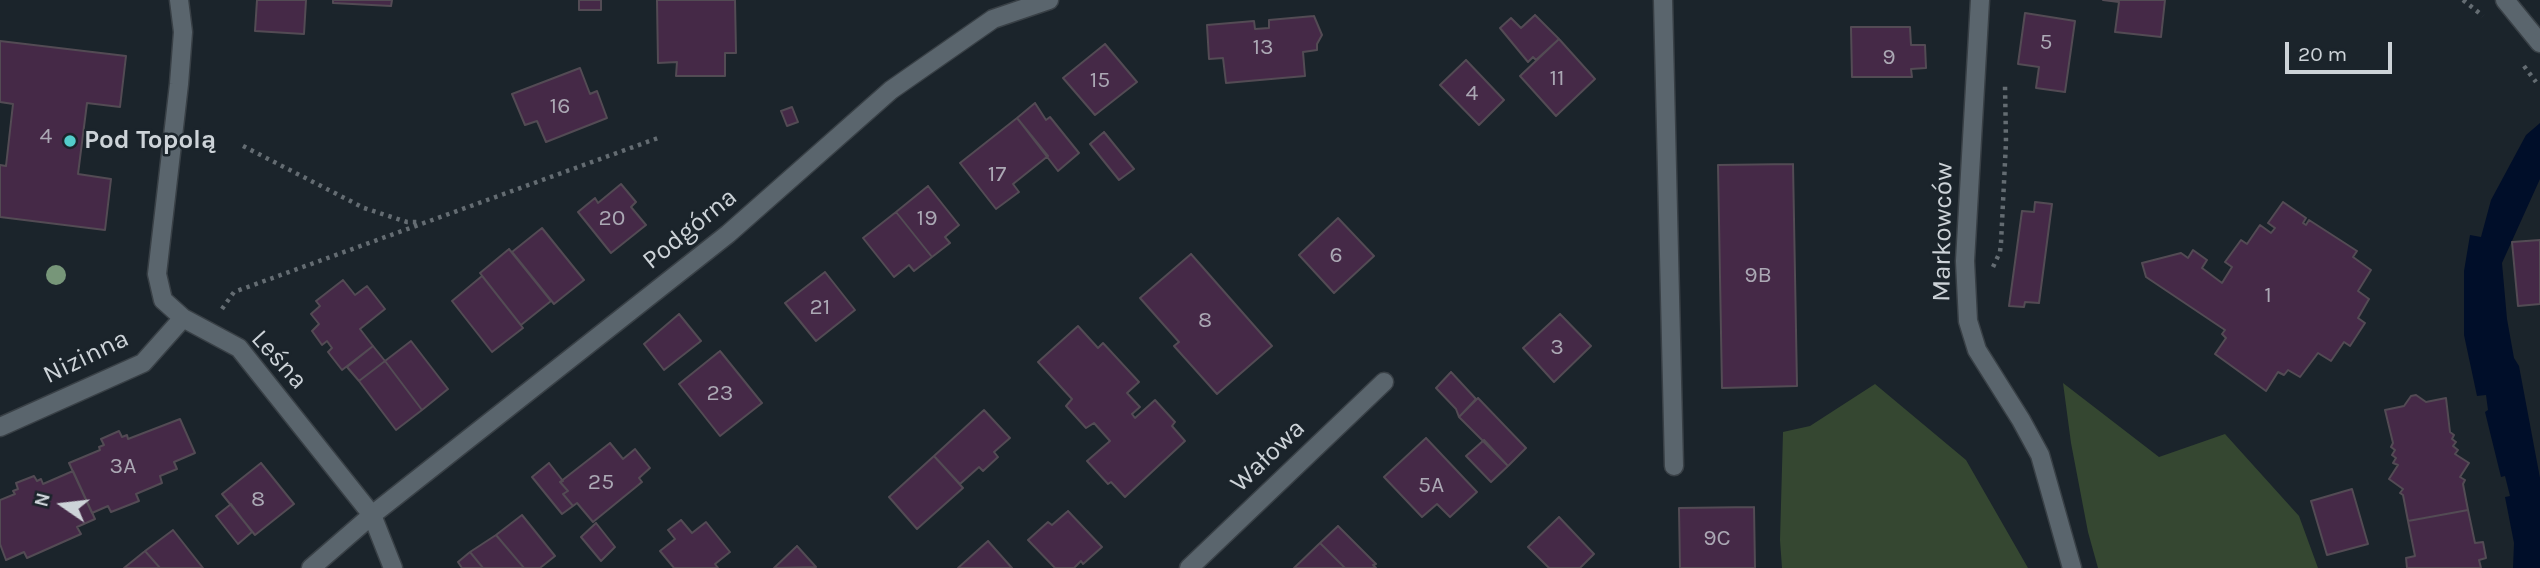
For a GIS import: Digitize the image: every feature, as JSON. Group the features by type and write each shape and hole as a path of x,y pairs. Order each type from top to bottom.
{"street":[{"name":"Leśna","path":"179,0 183,32 179,84 157,274 163,300 183,318 239,348 373,515 393,568"},
{"name":"Podgórna","path":"373,515 728,234 891,90 993,19 1049,0"},
{"path":"1663,0 1674,466"},
{"name":"Markowców","path":"1980,0 1965,261 1968,321 1977,350 2040,455 2072,568"},
{"path":"2505,0 2540,43"},
{"name":"Nizinna","path":"0,427 143,363 183,318"},
{"name":"Wałowa","path":"1189,568 1384,382"},
{"path":"311,568 373,515"}],"path":[{"path":"207,331 234,292 658,138"},
{"path":"2001,243 2006,142"},
{"path":"243,146 364,208 407,222 426,222"}],"green space":[{"path":"2063,383 2159,457 2225,434 2299,516 2318,568 2098,568 2088,532 2071,443"},
{"path":"1875,384 1966,460 2028,568 1782,568 1780,540 1783,432 1810,426"}],"water":[{"path":"2540,123 2540,179 2502,263 2507,319 2514,358 2519,366 2540,478 2540,568 2513,568 2514,543 2505,497 2510,496 2505,476 2501,477 2485,412 2488,410 2486,395 2477,396 2464,335 2464,271 2470,235 2481,237 2491,200 2526,135"}],"building":[{"path":"257,0 306,0 304,34 255,31"},
{"path":"333,0 392,0 391,6 333,3"},
{"path":"579,0 601,0 601,10 579,10"},
{"path":"657,0 735,0 736,53 725,53 725,76 676,76 677,62 658,63"},
{"path":"2103,0 2165,0 2161,37 2115,32 2119,2"},
{"path":"2025,13 2075,21 2065,92 2036,88 2039,67 2018,64"},
{"path":"1535,15 1559,39 1536,60 1533,57 1528,62 1500,28 1511,18 1521,28"},
{"path":"1314,16 1322,35 1317,50 1303,52 1305,76 1226,83 1223,58 1209,59 1207,25 1254,21 1255,29 1269,28 1269,20"},
{"path":"1851,27 1910,27 1911,45 1925,45 1926,68 1911,69 1912,77 1852,77"},
{"path":"1559,39 1595,79 1556,116 1520,76"},
{"path":"0,41 126,56 120,107 87,103 78,174 111,179 105,230 0,217 0,165 6,166 13,104 0,102"},
{"path":"1105,44 1137,82 1095,115 1063,78"},
{"path":"1466,60 1504,100 1479,125 1440,85"},
{"path":"580,68 590,94 597,91 607,118 546,142 537,121 525,125 512,94"},
{"path":"1035,103 1046,120 1050,117 1079,153 1058,171 1017,118"},
{"path":"792,107 798,122 787,126 781,111"},
{"path":"1017,118 1048,156 1013,184 1019,192 996,209 960,163"},
{"path":"1104,132 1134,169 1119,180 1090,144"},
{"path":"1793,164 1797,386 1722,388 1718,165"},
{"path":"621,184 636,202 631,207 646,225 611,253 578,212 595,198 598,203"},
{"path":"928,186 959,225 945,237 950,243 932,257 896,212"},
{"path":"2035,202 2052,204 2039,303 2025,302 2024,307 2009,306 2022,211 2034,212"},
{"path":"2283,202 2306,218 2303,223 2306,225 2309,220 2357,251 2353,257 2371,270 2358,291 2369,299 2358,318 2365,323 2350,346 2344,342 2331,361 2318,353 2300,377 2288,370 2284,375 2278,372 2266,391 2215,354 2226,338 2222,334 2225,330 2146,277 2142,263 2181,253 2188,258 2193,250 2207,260 2202,268 2222,283 2232,267 2225,262 2241,240 2247,244 2260,225 2271,233 2275,228 2268,223"},
{"path":"896,212 932,257 914,271 909,265 894,277 863,238"},
{"path":"1338,218 1374,256 1334,293 1299,255"},
{"path":"542,228 584,280 554,304 512,252"},
{"path":"2540,240 2540,304 2518,306 2512,242"},
{"path":"509,249 551,301 521,325 480,273"},
{"path":"1191,254 1272,346 1217,394 1174,346 1179,342 1140,298"},
{"path":"825,272 855,310 816,341 785,303"},
{"path":"482,276 523,328 492,352 452,301"},
{"path":"343,280 355,295 367,286 385,309 360,329 373,346 342,370 328,352 332,348 327,341 322,345 312,331 319,324 311,314 320,306 316,301"},
{"path":"679,314 701,341 664,370 644,344"},
{"path":"1560,314 1591,346 1554,382 1523,348"},
{"path":"1078,326 1098,348 1103,343 1139,382 1127,393 1140,407 1132,414 1135,418 1155,400 1175,422 1172,426 1185,441 1125,497 1111,482 1108,484 1087,461 1110,441 1094,423 1086,428 1066,406 1072,399 1038,362"},
{"path":"411,341 448,389 422,410 385,361"},
{"path":"373,346 385,361 359,381 347,367"},
{"path":"720,351 762,403 720,436 679,384"},
{"path":"385,361 422,410 396,430 359,381"},
{"path":"1451,372 1476,399 1459,417 1456,409 1436,388"},
{"path":"2416,395 2426,402 2446,398 2450,432 2456,442 2453,446 2458,450 2455,454 2469,463 2460,477 2465,480 2463,484 2468,510 2408,521 2403,495 2400,493 2403,489 2389,479 2398,465 2393,463 2396,458 2392,455 2395,450 2391,447 2393,443 2385,410 2404,406 2411,396"},
{"path":"1478,398 1526,448 1508,466 1459,417"},
{"path":"984,410 1010,438 994,452 998,457 983,471 979,467 960,484 934,456"},
{"path":"180,419 195,453 174,462 177,469 160,476 162,483 136,494 139,501 111,512 108,506 92,513 69,463 100,450 99,447 104,445 101,439 119,431 122,437 127,435 128,439"},
{"path":"1426,438 1477,492 1450,517 1437,504 1422,517 1384,477"},
{"path":"1484,440 1508,466 1491,482 1466,456"},
{"path":"610,443 623,459 635,449 650,468 639,478 642,482 593,522 577,503 573,506 563,494 568,491 560,482"},
{"path":"934,456 963,488 917,529 889,497"},
{"path":"261,463 294,504 255,535 222,494"},
{"path":"549,463 563,481 560,482 568,491 563,494 573,506 562,514 532,477"},
{"path":"73,471 95,519 77,527 81,534 27,558 24,552 6,560 0,544 0,500 15,494 13,491 18,489 16,483 34,476 37,481 41,479 43,484"},
{"path":"2352,489 2368,544 2327,555 2311,501"},
{"path":"231,504 252,532 238,544 216,516"},
{"path":"1754,507 1755,568 1680,568 1679,508"},
{"path":"2468,510 2475,543 2483,542 2486,558 2479,560 2481,568 2407,568 2406,558 2415,556 2408,521"},
{"path":"1068,511 1102,547 1083,564 1081,561 1074,568 1055,568 1028,540 1048,522 1052,525"},
{"path":"522,515 555,556 540,568 524,568 496,535"},
{"path":"1559,517 1594,554 1580,568 1549,568 1528,547"},
{"path":"681,520 692,533 706,522 730,552 715,564 718,568 674,568 660,551 675,539 668,530"},
{"path":"596,523 615,547 601,561 581,537"},
{"path":"1338,526 1376,564 1373,565 1376,568 1345,568 1320,543"},
{"path":"173,530 203,568 160,568 145,551"},
{"path":"496,535 524,568 483,568 470,552"},
{"path":"988,541 1012,568 958,568"},
{"path":"1320,543 1345,568 1294,568"},
{"path":"797,546 816,567 774,568"},
{"path":"145,551 160,568 124,568"},
{"path":"470,552 483,568 462,568 458,562"}],"place":[{"name":"Pod Topolą","path":"70,141"}]}
